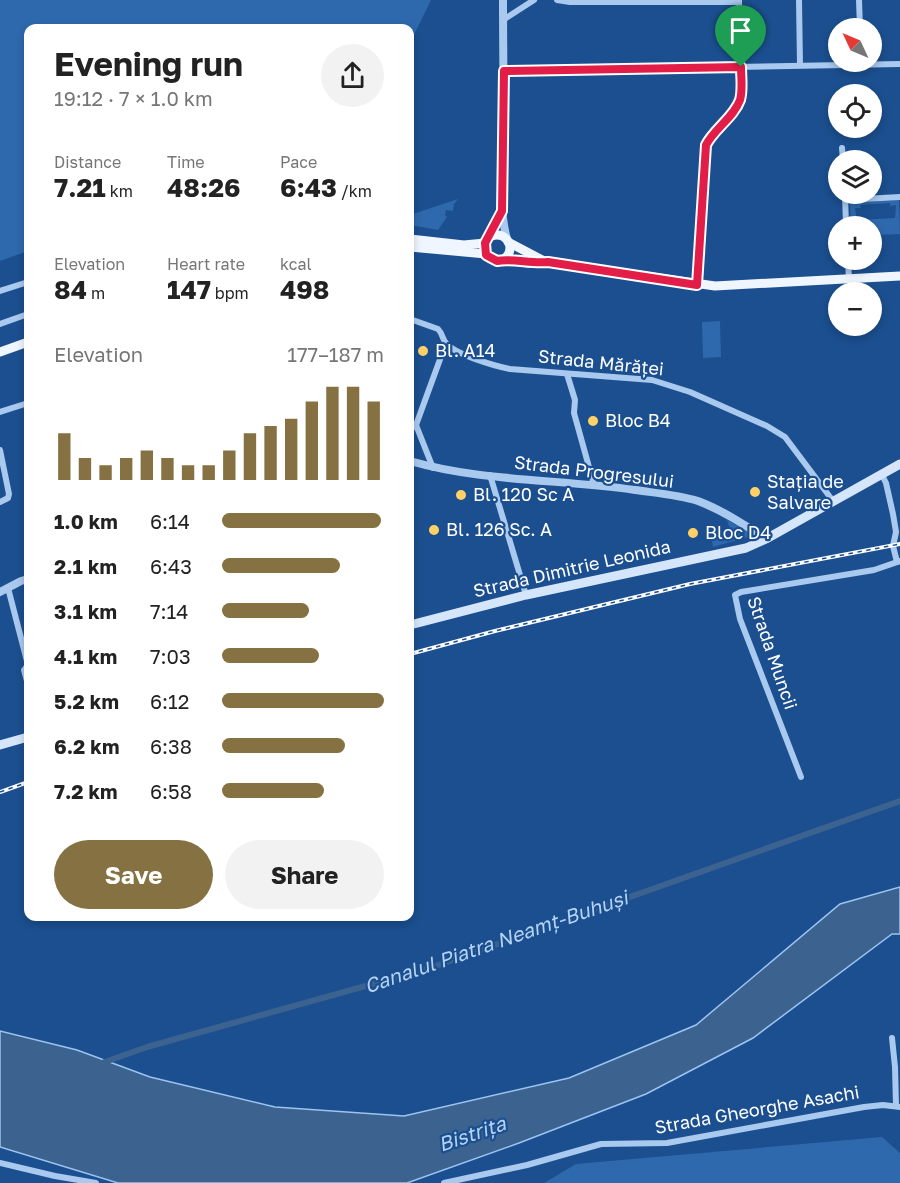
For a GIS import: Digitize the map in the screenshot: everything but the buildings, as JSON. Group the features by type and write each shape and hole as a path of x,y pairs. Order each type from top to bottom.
{"main road":[{"path":"414,239 464,245 500,235 548,262"},
{"path":"486,255 488,240"},
{"path":"505,258 509,252 508,240"},
{"path":"414,246 486,255 497,261 505,258 528,263 548,262 697,285 740,286 900,276"},
{"path":"0,352 24,343"},
{"path":"0,357 24,349"},
{"name":"Strada Dimitrie Leonida","path":"414,624 526,595 746,548 900,464"},
{"path":"0,745 24,738"}],"street":[{"path":"503,0 502,211 508,240"},
{"path":"523,0 533,1"},
{"path":"557,0 570,2 739,1 741,97 737,106 710,137 706,145 697,285"},
{"path":"799,0 800,65"},
{"path":"859,0 860,18"},
{"path":"503,20 533,1"},
{"path":"504,71 828,64"},
{"path":"882,64 900,64"},
{"path":"882,197 900,197"},
{"path":"488,240 502,211"},
{"path":"848,270 849,280"},
{"path":"0,291 24,283"},
{"path":"0,324 24,315"},
{"name":"Strada Mărăței","path":"414,320 438,329 446,343 479,362 489,365 510,369 638,379 665,384 768,426 785,437 833,501"},
{"path":"433,468 416,425 446,343"},
{"path":"567,374 575,400 574,413 594,485"},
{"path":"0,412 24,404"},
{"path":"0,450 9,494 8,498 0,502"},
{"name":"Strada Progresului","path":"414,462 433,468 594,485 658,493 698,501 766,539"},
{"path":"490,475 526,595"},
{"path":"882,475 893,514 896,532 893,546 898,562"},
{"name":"Strada Muncii","path":"801,777 740,619 735,595 741,592 874,570 898,562"},
{"path":"24,581 4,590 24,652"},
{"path":"892,1038 898,1107"},
{"name":"Strada Gheorghe Asachi","path":"444,1183 527,1165 601,1144 667,1143 864,1107 883,1105 898,1107"},
{"path":"0,1163 96,1183"}],"shaded area":[{"path":"0,0 431,0 414,35 414,24 24,24 24,252 0,261"},
{"path":"458,199 453,211 446,210 447,217 438,230 414,226 414,214"},
{"path":"899,200 900,234 882,235 882,219 895,218 896,205 890,206 890,203 882,204 882,201"},
{"path":"850,204 875,204 860,205 861,208 855,208 856,216 851,216"},
{"path":"720,321 721,357 703,358 702,322"},
{"path":"727,520 750,533 751,536 713,547 712,541 732,536"},
{"path":"882,1137 900,1153 900,1183 544,1183 576,1164"}],"water":[{"name":"Bistrița","path":"900,887 900,934 892,934 753,1038 646,1094 407,1183 118,1183 0,1147 0,1031 77,1050 150,1077 275,1107 404,1116 569,1078 696,1025 840,904"}],"waterway":[{"name":"Canalul Piatra Neamț-Buhuși","path":"99,1064 147,1047 430,968 900,801"}],"railway":[{"path":"414,653 690,584 900,544"},
{"path":"0,792 24,783"}],"place":[{"name":"Bl. A14","path":"423,351"},
{"name":"Bloc B4","path":"593,421"},
{"name":"Stația de Salvare","path":"755,492"},
{"name":"Bl. 120 Sc A","path":"461,495"},
{"name":"Bl. 126 Sc. A","path":"434,530"},
{"name":"Bloc D4","path":"693,533"}],"route":[{"path":"741,67 741,97 737,106 710,137 706,145 697,285 548,262 528,263 505,258 497,261 486,255 485,243 502,211 504,71 741,67"}]}
